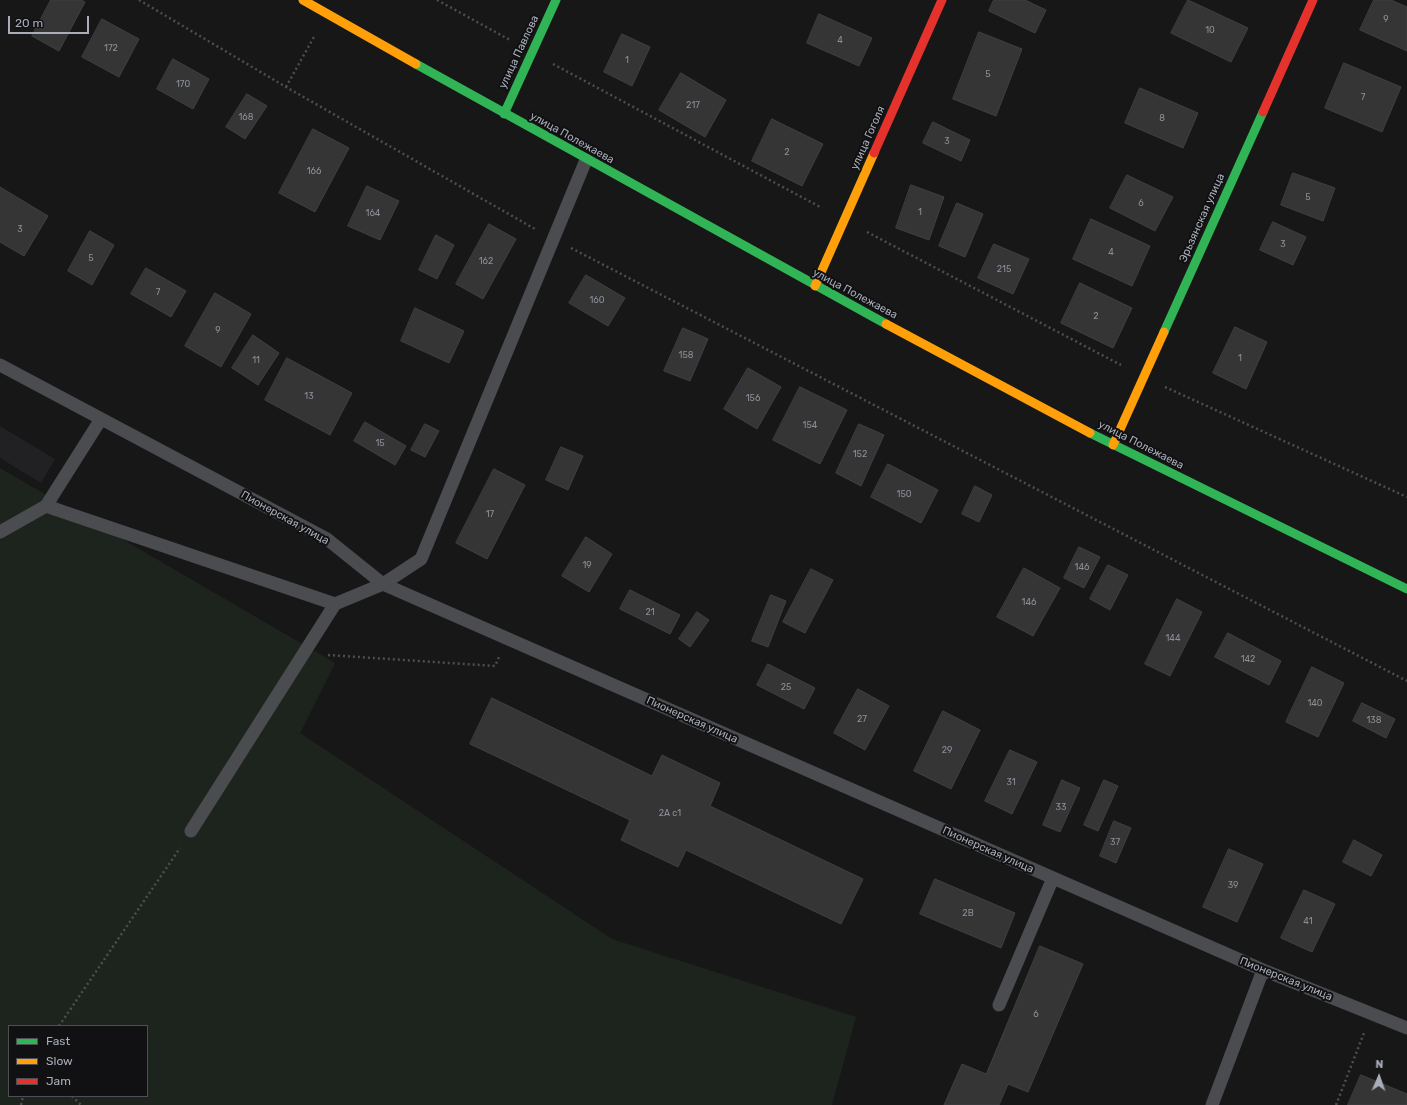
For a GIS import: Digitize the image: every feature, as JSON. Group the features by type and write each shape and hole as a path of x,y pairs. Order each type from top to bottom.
{"main road":[{"name":"улица Полежаева","path":"303,0 586,160 815,286 1113,445 1407,589"},
{"name":"улица Павлова","path":"504,114 556,0"},
{"name":"улица Гоголя","path":"815,286 942,0"},
{"name":"Эрьзянская улица","path":"1113,445 1313,0"}],"lane":[{"path":"191,831 335,604 383,584 421,559 586,160"},
{"name":"Пионерская улица","path":"0,365 327,539 383,584 1263,970 1407,1028"},
{"path":"0,532 46,506 101,419"},
{"path":"46,506 335,604"},
{"path":"999,1005 1053,878"},
{"path":"1212,1105 1263,970"}],"path":[{"path":"139,0 286,87 553,239 1407,681"},
{"path":"437,0 844,220 1144,377 1407,497"},
{"path":"286,87 327,13"},
{"path":"303,654 495,666 508,639"},
{"path":"60,1025 191,831"},
{"path":"1336,1105 1372,1014"},
{"path":"73,1097 81,1105"}],"shaded area":[{"path":"0,426 55,459 41,483 0,458"},
{"path":"0,468 335,663 300,733 612,939 856,1017 832,1105 0,1105"}],"building":[{"path":"51,0 81,0 85,2 59,51 32,36"},
{"path":"994,0 1025,0 1046,10 1035,33 989,11"},
{"path":"1188,0 1248,28 1231,62 1171,33"},
{"path":"1374,0 1391,0 1407,7 1407,51 1360,30"},
{"path":"819,14 872,38 859,66 807,43"},
{"path":"102,19 139,39 119,77 82,57"},
{"path":"979,32 1022,49 996,116 953,99"},
{"path":"622,34 650,47 632,86 604,72"},
{"path":"173,59 209,79 193,109 157,89"},
{"path":"1344,63 1401,87 1382,132 1325,108"},
{"path":"681,73 726,100 705,137 659,110"},
{"path":"1140,88 1198,113 1183,148 1125,123"},
{"path":"247,94 267,106 245,139 226,127"},
{"path":"772,119 823,144 802,186 752,161"},
{"path":"933,122 970,140 961,161 923,143"},
{"path":"313,129 349,148 315,212 279,193"},
{"path":"1293,173 1335,188 1323,221 1281,205"},
{"path":"1127,175 1173,197 1155,231 1110,208"},
{"path":"911,185 944,197 929,240 896,228"},
{"path":"367,186 399,201 380,240 348,226"},
{"path":"0,187 48,216 24,256 0,242"},
{"path":"957,203 983,214 965,257 939,246"},
{"path":"1091,219 1150,246 1132,286 1073,259"},
{"path":"1273,222 1306,237 1293,265 1260,250"},
{"path":"489,224 516,239 483,299 456,284"},
{"path":"90,231 114,245 92,285 68,271"},
{"path":"436,235 454,245 437,279 419,270"},
{"path":"994,244 1029,259 1013,294 978,278"},
{"path":"146,268 186,291 171,317 131,294"},
{"path":"586,275 625,298 608,326 569,303"},
{"path":"1080,283 1132,308 1113,348 1061,323"},
{"path":"215,293 251,314 221,367 185,346"},
{"path":"415,308 464,331 449,363 401,341"},
{"path":"1235,327 1267,342 1246,389 1213,373"},
{"path":"683,328 708,339 690,381 664,371"},
{"path":"253,335 279,353 258,385 232,368"},
{"path":"287,358 352,393 330,435 265,400"},
{"path":"748,368 781,387 757,429 724,409"},
{"path":"800,387 847,410 820,464 773,440"},
{"path":"365,422 406,446 395,465 354,441"},
{"path":"425,424 439,431 425,457 411,450"},
{"path":"859,424 884,435 861,486 836,473"},
{"path":"561,447 583,456 568,490 546,480"},
{"path":"888,464 938,490 921,523 871,497"},
{"path":"494,469 525,485 487,559 456,543"},
{"path":"975,486 992,495 979,522 962,514"},
{"path":"586,537 612,554 589,592 562,576"},
{"path":"1079,547 1100,557 1084,588 1064,578"},
{"path":"1108,565 1128,575 1110,610 1090,599"},
{"path":"1024,568 1060,588 1033,636 997,617"},
{"path":"811,569 833,580 805,633 783,622"},
{"path":"630,590 680,615 670,634 620,609"},
{"path":"771,595 786,601 768,647 752,641"},
{"path":"1177,599 1202,612 1170,676 1145,664"},
{"path":"697,612 709,620 690,647 679,639"},
{"path":"1228,633 1281,661 1269,685 1215,657"},
{"path":"768,664 815,688 804,709 757,685"},
{"path":"1312,667 1344,683 1318,737 1286,722"},
{"path":"858,689 889,706 865,750 834,733"},
{"path":"492,698 652,776 662,755 720,783 710,806 863,879 841,924 686,850 678,867 621,840 630,820 470,744"},
{"path":"1362,703 1395,719 1386,738 1353,721"},
{"path":"943,711 980,730 951,789 914,771"},
{"path":"1010,750 1037,762 1012,814 985,801"},
{"path":"1062,780 1080,788 1060,832 1043,825"},
{"path":"1104,780 1118,786 1098,831 1084,825"},
{"path":"1114,821 1131,828 1116,863 1100,856"},
{"path":"1354,840 1382,855 1371,876 1343,862"},
{"path":"1229,849 1263,864 1237,922 1203,907"},
{"path":"935,879 1015,913 1001,948 920,914"},
{"path":"1304,890 1335,904 1312,952 1281,938"},
{"path":"1040,946 1083,964 1028,1092 1008,1084 999,1105 944,1105 962,1064 986,1074"},
{"path":"1361,1075 1407,1094 1407,1105 1348,1105"}],"traffic: fast":[{"path":"504,114 556,0"},
{"path":"416,64 886,324"},
{"path":"1164,332 1263,112"},
{"path":"1090,433 1407,589"}],"traffic: slow":[{"path":"303,0 416,64"},
{"path":"815,286 874,153"},
{"path":"886,324 1090,433"},
{"path":"1113,445 1164,332"}],"traffic: jam":[{"path":"874,153 942,0"},
{"path":"1263,112 1313,0"}]}
